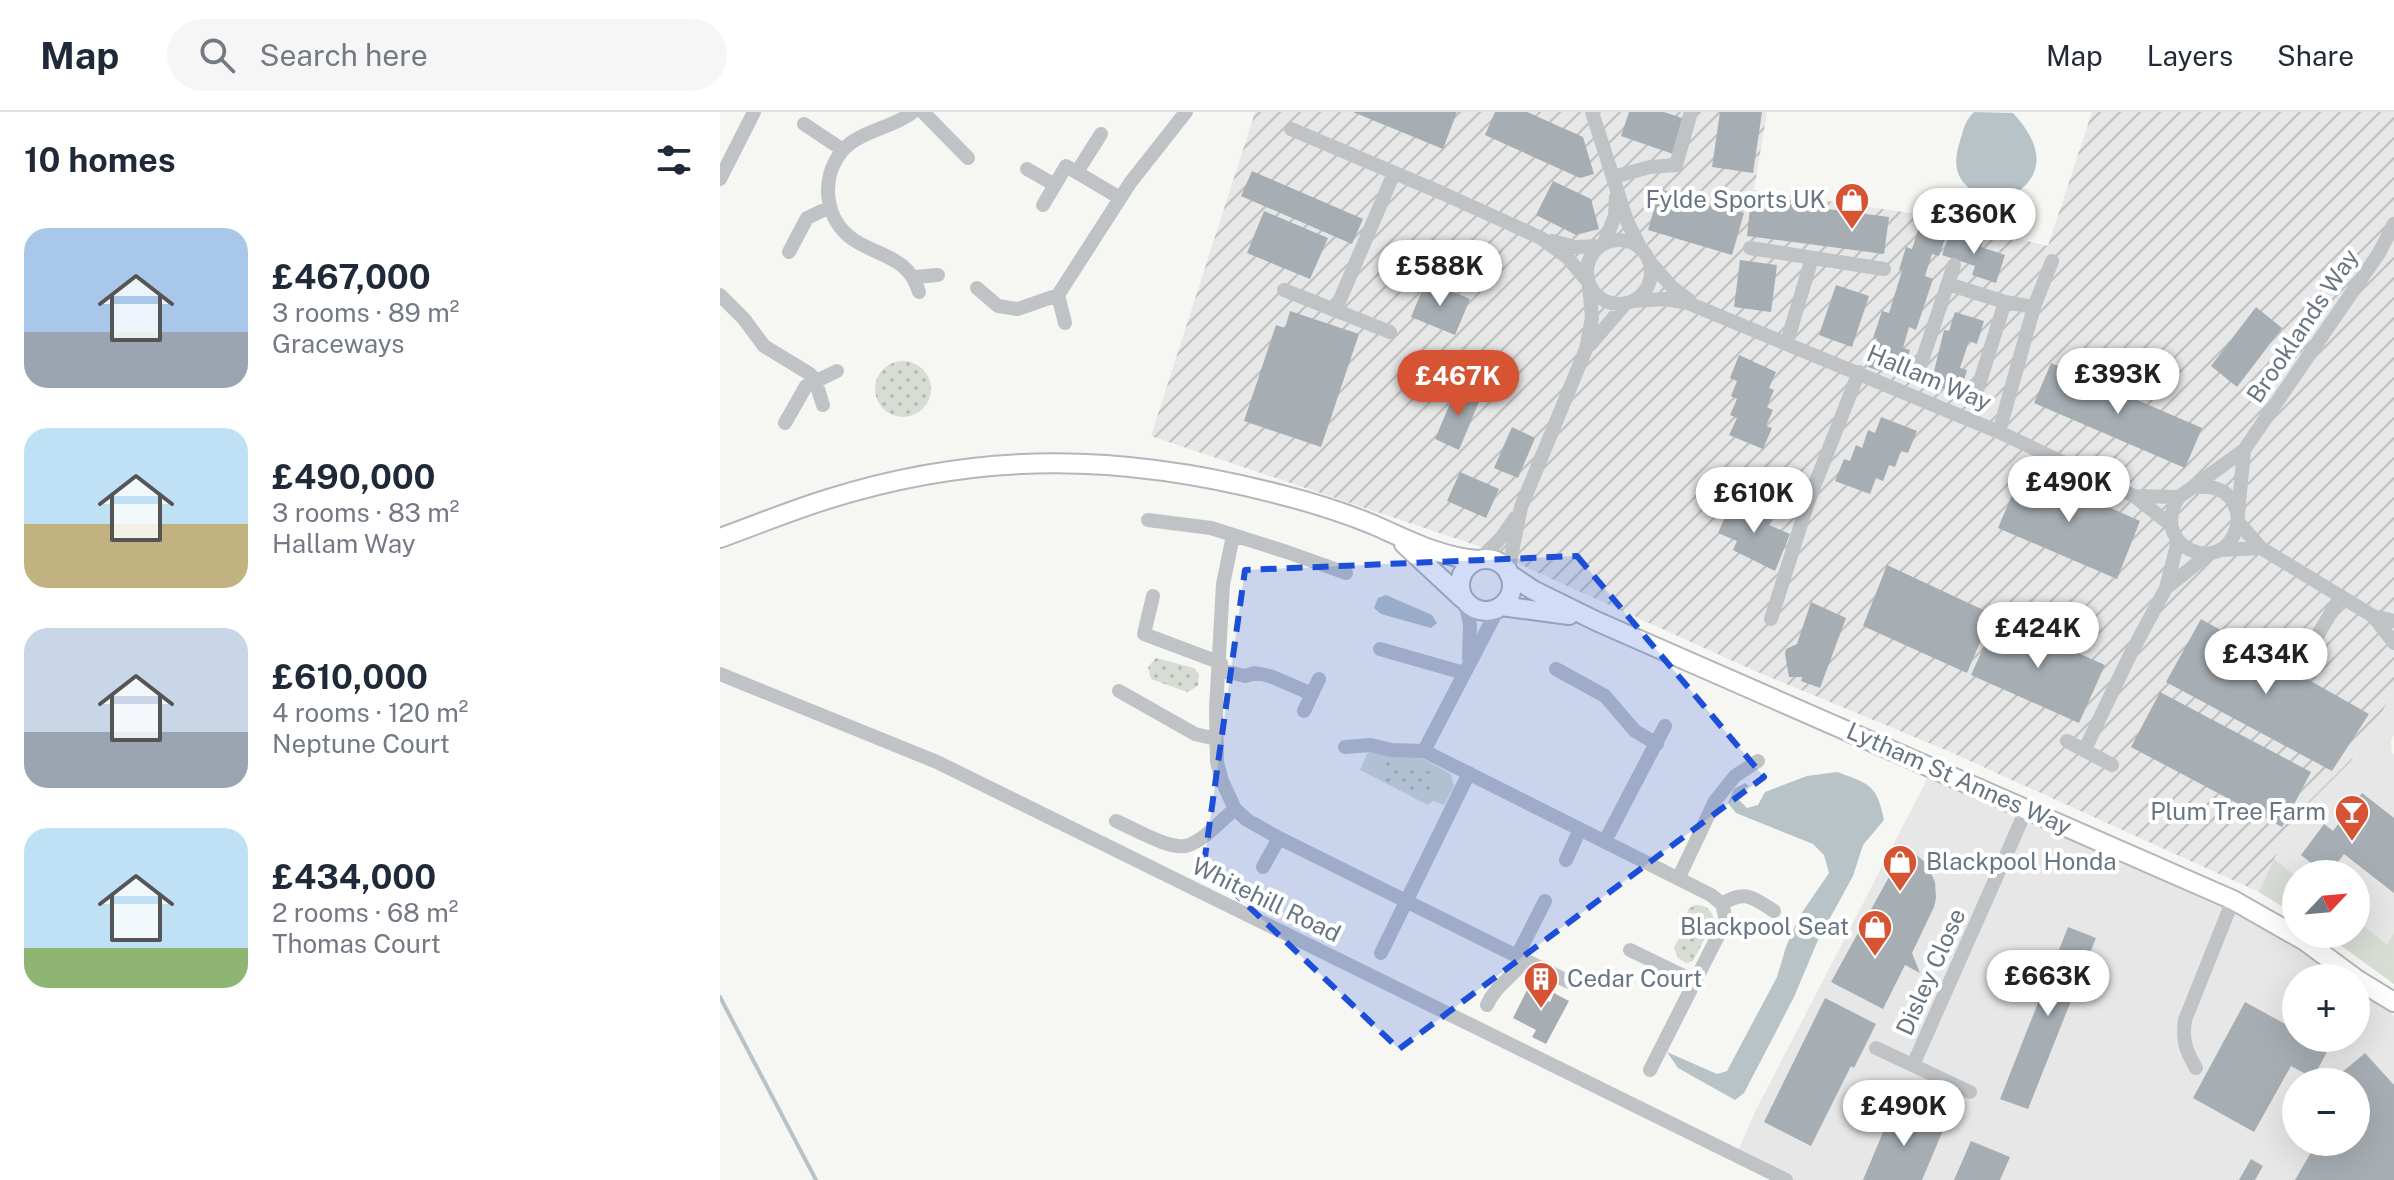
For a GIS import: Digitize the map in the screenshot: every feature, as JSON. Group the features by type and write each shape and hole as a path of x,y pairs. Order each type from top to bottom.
{"main road":[{"path":"720,538 828,499 900,480 1027,462 1090,462 1204,476 1285,496 1361,520 1442,554 1495,561 1509,573 1511,593 1500,607 1482,611 1464,599 1390,533"},
{"path":"1464,599 1460,589 1461,575 1469,564 1478,560"},
{"name":"Lytham St Annes Way","path":"1509,573 1533,590 1596,621 2233,900 2305,941 2336,964"},
{"name":"Lytham St Annes Way","path":"1500,607 1558,613 1596,621"},
{"name":"Lytham St Annes Way","path":"2370,988 2394,1002"},
{"name":"Lytham St Annes Way","path":"2370,992 2394,1016"}],"street":[{"path":"720,179 754,112"},
{"path":"913,112 843,150 831,171 827,189 830,207 851,239 891,257 915,277 919,292"},
{"path":"923,112 968,158"},
{"path":"977,288 998,306 1018,309 1058,295 1120,198 1186,112"},
{"name":"Hallam Way","path":"1592,112 1627,221 1645,255 1672,287 1703,308"},
{"path":"1478,560 1502,537 1521,507 1586,349 1592,318 1587,275 1589,259 1602,244 1615,216 1613,177 1650,167 1676,165 1691,112"},
{"path":"804,124 843,150"},
{"path":"1291,129 1541,238 1575,247 1624,240 1645,255 1651,268 1649,284 1639,297 1611,318 1586,349"},
{"path":"1077,172 1101,134"},
{"path":"1043,205 1066,166 1120,198"},
{"path":"1027,169 1055,185"},
{"path":"1336,309 1394,173"},
{"path":"789,252 807,218 830,207"},
{"name":"Brooklands Way","path":"2197,487 2244,450 2379,253 2394,224"},
{"path":"1541,238 1567,257 1594,293 1609,303 1629,302"},
{"path":"1750,248 1884,269"},
{"path":"1787,342 1812,258"},
{"path":"1999,432 2034,307 2052,261"},
{"path":"1917,376 1954,265"},
{"path":"915,277 938,275"},
{"path":"1948,284 2005,302 2034,307"},
{"path":"1284,290 1390,332"},
{"path":"720,295 744,319 764,346 815,380 823,405"},
{"path":"1058,295 1065,323"},
{"name":"Hallam Way","path":"1629,302 1666,299 1703,308 1787,342 1999,432 2134,496 2171,525"},
{"path":"1976,394 2005,302"},
{"path":"785,423 801,392 815,380 837,371"},
{"path":"1771,619 1808,502 1859,372"},
{"name":"Brooklands Way","path":"2238,518 2244,450"},
{"path":"2261,548 2197,553 2186,549 2178,541 2171,525 2171,513 2179,497 2197,487 2208,486 2227,495 2234,504 2238,518 2261,548 2373,616 2394,621"},
{"name":"Hallam Way","path":"2134,496 2179,497"},
{"path":"1509,573 1521,507"},
{"path":"2166,588 2235,535 2238,518"},
{"path":"1148,520 1211,528 1346,573"},
{"path":"1233,536 1223,584 1216,739 1222,781 1235,809 1247,820 1279,838 1569,982"},
{"path":"2085,749 2166,588 2178,541"},
{"path":"1153,596 1144,634 1245,676 1255,673 1270,676 1312,694"},
{"path":"2301,663 2341,596"},
{"path":"1464,599 1471,637 1465,670"},
{"path":"1424,751 1500,607"},
{"path":"2373,616 2394,643"},
{"path":"1380,649 1465,670"},
{"path":"1556,669 1605,696 1635,731 1657,744"},
{"name":"Whitehill Road","path":"720,674 937,762 1786,1180"},
{"path":"1304,711 1319,679"},
{"path":"1119,691 1195,734 1216,739"},
{"path":"1605,841 1665,726"},
{"path":"2067,741 2112,765"},
{"path":"1345,747 1371,745 1391,750 1424,751 1679,877 1722,904 1726,920 1650,1070"},
{"path":"1679,877 1715,801 1735,776 1758,761"},
{"path":"1381,953 1469,773"},
{"name":"Disley Close","path":"1913,1065 2027,808"},
{"path":"1116,821 1174,847 1188,846 1235,809"},
{"path":"1566,860 1580,829"},
{"path":"1263,867 1279,838"},
{"path":"1722,904 1733,897 1747,896 1774,911"},
{"path":"2196,1068 2184,1047 2185,1020 2233,900"},
{"path":"1487,1005 1491,995 1512,978 1545,901"},
{"path":"1630,950 1694,981"},
{"name":"Disley Close","path":"1876,1048 1970,1092"}],"highlighted area":[{"path":"1577,556 1764,777 1399,1049 1204,864 1245,570"}],"shaded area":[{"path":"1255,112 1767,112 1754,190 1910,213 2048,246 2092,112 2394,112 2394,692 2351,761 2307,805 2274,859 2259,892 1946,750 1755,671 1484,548 1151,436"},
{"path":"1974,112 2013,113 2032,140 2036,152 2033,175 2014,195 1998,204 1969,188 1958,174 1956,164 1960,141"},
{"path":"903,361 923,369 931,389 923,409 903,417 883,409 875,389 883,369"},
{"path":"1386,595 1432,615 1437,623 1431,628 1381,614 1374,608 1378,598"},
{"path":"1156,658 1194,668 1199,674 1198,686 1187,692 1151,679 1148,667"},
{"path":"2394,692 2394,735 2391,740 2392,755 2394,753 2394,933 2387,944 2370,931 2370,860 2282,860 2282,865 2274,859 2307,805 2351,761"},
{"path":"1372,751 1410,752 1451,774 1454,786 1444,805 1433,801 1428,805 1360,770 1367,754"},
{"path":"1393,760 1407,768 1419,767 1430,772 1433,786 1425,793 1417,794 1404,784 1391,784 1384,780 1381,770"},
{"path":"1933,768 2233,900 2282,931 2282,948 2308,948 2333,964 2282,964 2282,1052 2370,1052 2370,989 2394,1016 2394,1180 1786,1180 1736,1155 1756,1110"},
{"path":"1837,772 1870,787 1878,799 1884,820 1863,845 1853,876 1818,940 1794,997 1744,1093 1735,1100 1678,1068 1667,1052 1717,1074 1727,1071 1777,977 1799,917 1829,873 1824,855 1813,844 1736,813 1728,803 1734,789 1745,783 1749,786 1739,792 1738,799 1747,808 1758,805 1765,792 1807,776"},
{"path":"2274,859 2282,865 2282,906 2259,892"},
{"path":"1695,905 1708,908 1714,920 1693,961 1686,963 1678,958 1674,947 1685,929 1688,909"},
{"path":"2370,931 2387,944 2394,933 2394,984 2344,948 2370,948"}],"building":[{"path":"1353,112 1457,112 1443,149"},
{"path":"1495,112 1527,112 1583,137 1594,174 1580,178 1485,135"},
{"path":"1629,112 1664,112 1685,119 1673,154 1621,136"},
{"path":"1720,112 1762,112 1753,173 1712,167"},
{"path":"1252,171 1363,219 1352,244 1241,196"},
{"path":"1553,181 1591,199 1599,229 1576,235 1536,215"},
{"path":"1660,189 1744,213 1732,255 1648,230"},
{"path":"1751,199 1889,217 1884,254 1747,236"},
{"path":"1264,211 1328,238 1310,279 1247,253"},
{"path":"1919,227 1946,236 1939,256 1932,254 1925,276 1933,279 1916,330 1909,327 1903,348 1910,350 1901,378 1868,367 1882,311 1889,313 1906,247 1912,249"},
{"path":"1951,230 1983,240 1981,247 2005,255 1996,283 1972,275 1975,266 1942,255"},
{"path":"1740,260 1777,265 1771,312 1734,307"},
{"path":"1426,281 1470,299 1455,335 1411,317"},
{"path":"1836,285 1869,296 1852,347 1819,335"},
{"path":"2256,307 2282,328 2237,387 2211,366"},
{"path":"1290,311 1359,334 1321,447 1244,421 1276,325 1285,328"},
{"path":"1955,312 1984,321 1977,344 1969,341 1960,368 1967,370 1960,394 1931,384 1944,330 1949,331"},
{"path":"1739,355 1776,372 1769,388 1774,390 1767,407 1773,410 1766,426 1772,428 1763,449 1729,435 1737,418 1730,415 1737,399 1731,396 1737,381 1730,378"},
{"path":"2051,363 2202,428 2185,468 2034,403"},
{"path":"1457,387 1481,397 1459,450 1435,439"},
{"path":"1881,417 1917,431 1908,453 1901,451 1895,467 1889,465 1883,481 1876,478 1870,494 1835,481 1844,459 1850,461 1856,445 1862,448 1868,430 1875,433"},
{"path":"1512,427 1535,438 1518,478 1494,468"},
{"path":"2023,469 2140,521 2117,579 1998,528"},
{"path":"1460,472 1499,489 1486,518 1447,501"},
{"path":"1734,497 1772,520 1769,525 1790,534 1775,571 1733,550 1737,541 1718,533"},
{"path":"1887,565 1992,614 1967,673 1863,626"},
{"path":"1811,602 1846,618 1820,688 1801,681 1802,677 1789,677 1785,654 1786,649 1797,644"},
{"path":"1997,617 2105,665 2079,723 1971,675"},
{"path":"2201,619 2369,714 2332,771 2166,682"},
{"path":"2160,692 2311,772 2282,827 2131,747"},
{"name":"Plum Tree Farm","path":"2362,793 2394,818 2394,893 2370,874 2370,860 2352,860 2344,854 2340,860 2307,860 2301,855 2324,824 2333,831"},
{"path":"1906,846 1926,863 1935,882 1936,898 1912,953 1920,973 1905,965 1883,1009 1831,982"},
{"path":"2068,927 2096,938 2028,1109 2000,1099"},
{"name":"Cedar Court","path":"1527,990 1550,1002 1554,993 1569,1001 1546,1044 1532,1037 1536,1030 1513,1018"},
{"path":"1825,998 1876,1024 1811,1146 1764,1122"},
{"path":"2245,1002 2282,1022 2282,1052 2327,1052 2318,1068 2282,1068 2282,1082 2254,1132 2193,1098"},
{"path":"2365,1053 2394,1085 2394,1180 2295,1180 2309,1156 2370,1156 2370,1068 2347,1068"},
{"path":"1894,1106 1944,1128 1922,1180 1863,1180"},
{"path":"1971,1141 2010,1157 2000,1180 1954,1180"},
{"path":"2251,1159 2263,1166 2255,1180 2239,1180"}],"waterway":[{"path":"720,997 816,1180"}],"place":[{"name":"Fylde Sports UK","path":"1852,231"},
{"name":"Plum Tree Farm","path":"2352,843"},
{"name":"Blackpool Honda","path":"1900,893"},
{"name":"Blackpool Seat","path":"1875,958"},
{"name":"Cedar Court","path":"1541,1010"}]}
